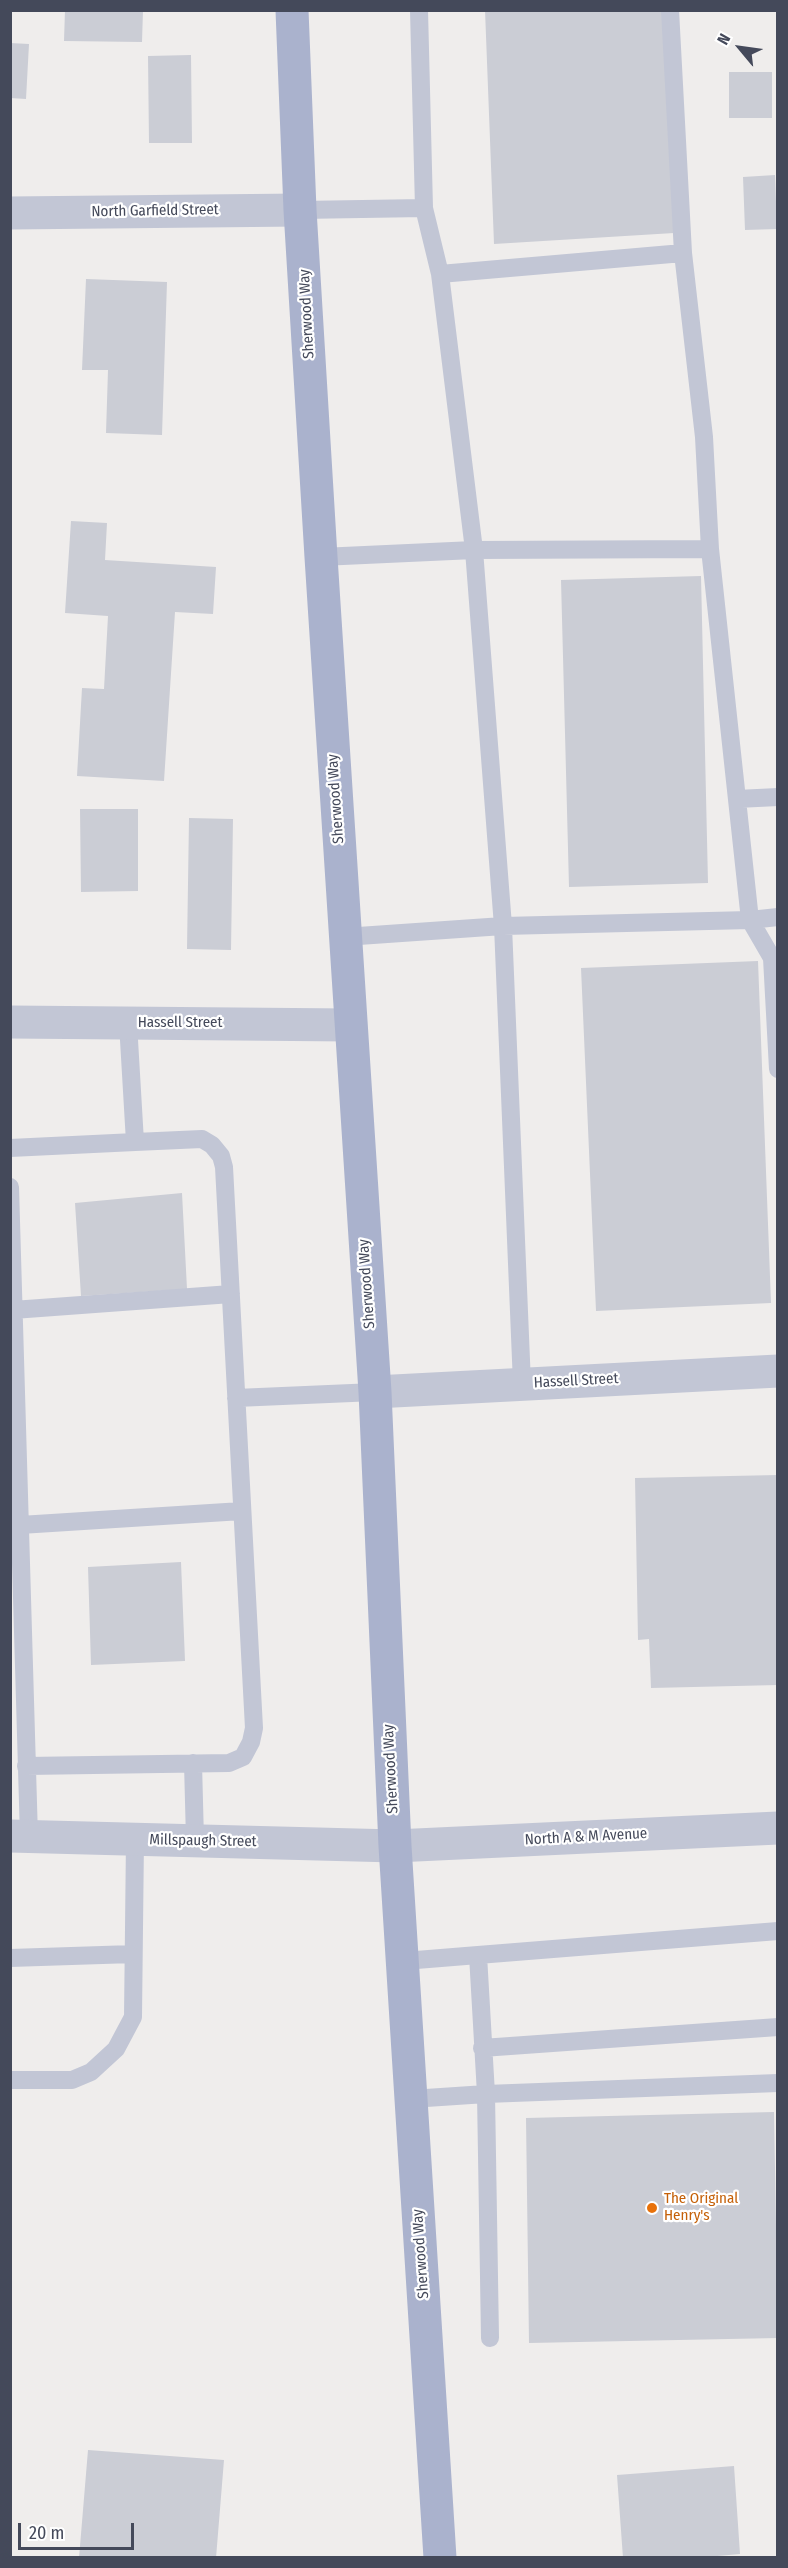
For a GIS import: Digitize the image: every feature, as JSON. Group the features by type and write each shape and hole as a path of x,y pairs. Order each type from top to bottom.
{"main road":[{"name":"Sherwood Way","path":"292,10 300,210 349,1024 375,1392 395,1846 440,2558"}],"street":[{"name":"North Garfield Street","path":"10,213 300,210"},
{"name":"Hassell Street","path":"10,1022 349,1024"},
{"name":"Hassell Street","path":"375,1392 777,1371"},
{"name":"North A & M Avenue","path":"395,1846 777,1828"},
{"name":"Millspaugh Street","path":"20,1836 395,1846"}],"lane":[{"path":"419,10 424,208 440,273 474,550 503,926 522,1384"},
{"path":"670,10 683,253 704,437 710,549 750,920 772,958 777,1069"},
{"path":"300,210 424,208"},
{"path":"440,273 683,253"},
{"path":"321,557 474,550 710,549"},
{"path":"737,799 777,797"},
{"path":"344,937 503,926 750,920 777,917"},
{"path":"128,1023 135,1142"},
{"path":"10,1148 202,1139 212,1145 221,1156 224,1167 254,1728 251,1742 243,1757 229,1762 26,1767"},
{"path":"10,1187 26,1767 20,1836"},
{"path":"13,1310 231,1294"},
{"path":"236,1398 375,1392"},
{"path":"20,1525 242,1511"},
{"path":"193,1763 195,1840"},
{"path":"10,2080 72,2080 91,2072 116,2049 133,2017 135,1839"},
{"path":"404,1961 777,1931"},
{"path":"10,1958 133,1954"},
{"path":"478,1955 486,2094 490,2338"},
{"path":"482,2048 777,2027"},
{"path":"411,2099 777,2083"}],"building":[{"path":"65,10 143,10 142,42 64,41"},
{"path":"485,10 662,10 674,233 494,244"},
{"path":"10,43 29,44 26,99 10,98"},
{"path":"191,55 192,143 149,143 148,56"},
{"path":"729,72 772,72 772,118 729,118"},
{"path":"775,175 777,229 745,230 743,177"},
{"path":"86,279 167,282 162,435 106,433 108,370 82,370"},
{"path":"71,521 107,523 105,560 216,567 213,614 175,612 164,781 77,776 82,688 104,689 108,616 65,613"},
{"path":"701,576 708,883 569,887 561,580"},
{"path":"80,809 138,809 138,891 81,892"},
{"path":"189,818 233,819 231,950 187,949"},
{"path":"758,961 771,1303 596,1311 581,968"},
{"path":"182,1193 187,1289 81,1296 75,1203"},
{"path":"778,1475 778,1685 651,1688 649,1639 638,1640 635,1478"},
{"path":"181,1562 185,1661 91,1665 88,1567"},
{"name":"The Original Henry's","path":"774,2112 778,2338 529,2343 526,2118"},
{"path":"88,2450 224,2460 216,2558 79,2558"},
{"path":"734,2466 740,2554 695,2558 623,2558 617,2475"}],"place":[{"name":"The Original Henry's","path":"652,2208"}]}
